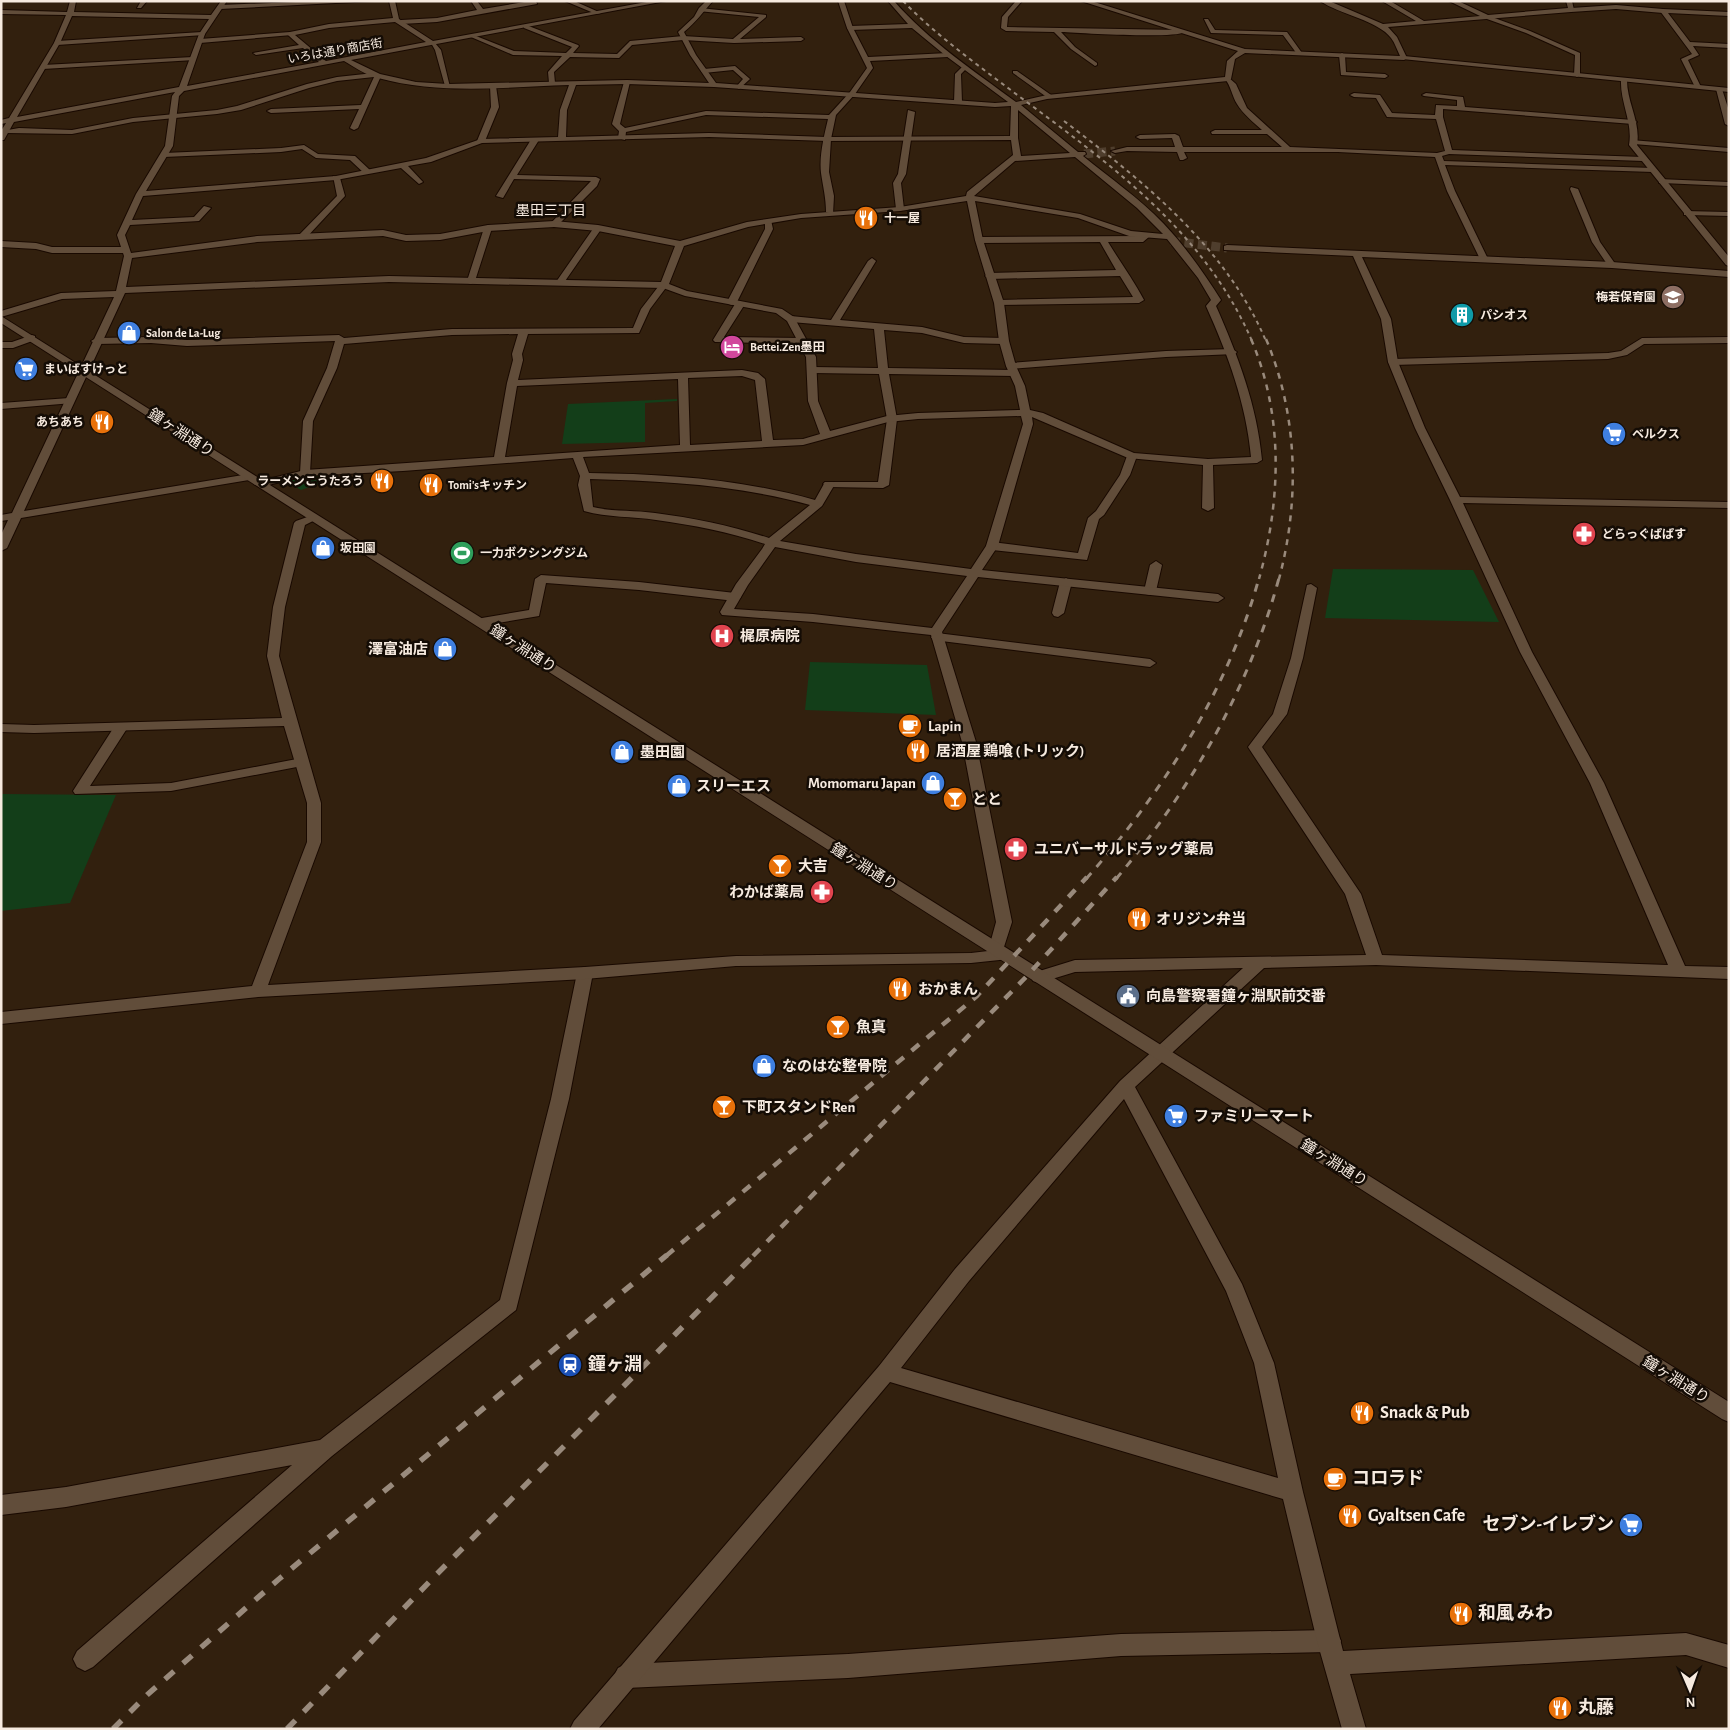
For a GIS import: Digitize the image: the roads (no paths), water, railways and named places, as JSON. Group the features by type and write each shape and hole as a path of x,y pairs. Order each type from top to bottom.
{"street":[{"path":"73,1 70,14 56,43 4,135 72,132 133,120 217,112 238,108 307,86 336,79 376,76 416,84 448,86 574,82 714,85 853,93 995,105 1015,104 1050,97 1228,79"},
{"path":"139,7 144,1"},
{"path":"1,548 120,292 127,253 121,235 140,194 169,146 176,96 183,87 201,37 212,17 222,4 371,1"},
{"path":"392,1 398,21 433,44 438,50 448,86"},
{"path":"474,1 481,11"},
{"path":"56,43 290,34 330,26 437,20 481,11 534,4 533,1"},
{"path":"568,1 598,13"},
{"name":"いろは通り商店街","path":"1,122 10,122 663,1"},
{"path":"710,1 700,10 697,18 681,32 714,85"},
{"path":"830,212 830,196 825,172 827,139 832,117 853,93 870,68 850,28 841,1"},
{"path":"1,518 305,472 403,468 577,454 803,442 892,419 918,416 1039,415 1132,456 1208,462 1257,460 1255,431 1232,352 1211,306 1216,300 1202,277 1167,237 1160,225 1140,206 1081,154 948,55 914,26 891,1"},
{"path":"1019,1 1004,17 1003,27 1006,29 1182,32"},
{"path":"1084,1 1193,36 1230,45 1244,51"},
{"path":"1323,1 1383,26 1616,7 1729,14"},
{"path":"1385,1 1422,22"},
{"path":"1452,1 1578,54 1577,75"},
{"path":"1569,1 1571,10"},
{"path":"700,10 764,16 734,41"},
{"path":"1663,11 1696,55 1684,59 1698,87"},
{"path":"1,12 212,17"},
{"path":"1206,20 1213,32"},
{"path":"850,28 914,26"},
{"path":"1383,26 1394,37 1404,58"},
{"path":"526,27 576,46 551,72 552,83"},
{"path":"1056,30 1073,48 1095,64"},
{"path":"1193,36 1213,32 1285,33 1299,53"},
{"path":"290,34 326,64"},
{"path":"474,36 513,53 619,56 630,43 646,43 683,38 769,44 801,39"},
{"path":"267,43 296,39"},
{"path":"1688,44 1729,46"},
{"path":"256,53 304,46"},
{"path":"1288,150 1245,110 1239,101 1231,81 1228,79 1230,61 1236,53 1244,51 1404,58 1729,90"},
{"path":"866,59 948,55"},
{"path":"1342,55 1343,74 1385,76"},
{"path":"43,67 193,59"},
{"path":"346,60 376,76"},
{"path":"958,102 958,74 965,67"},
{"path":"704,71 735,68 747,79 739,87"},
{"path":"1015,72 1050,97"},
{"path":"354,128 376,76"},
{"path":"1624,80 1623,89 1633,122 1633,144 1729,264"},
{"path":"562,139 560,121 564,104 574,82"},
{"path":"622,134 616,124 627,82"},
{"path":"481,141 496,107 494,86"},
{"path":"1719,89 1729,124"},
{"path":"1354,95 1378,96 1390,115 1439,117"},
{"path":"1426,95 1461,98 1461,109"},
{"path":"1,1018 258,991 585,973 736,961 971,958 999,952 1004,922 969,742 936,635 992,546 1028,424 1020,386 1012,370 1004,340 999,303 979,240 970,198 970,194 1017,156 1014,138 1015,104"},
{"path":"271,111 364,107"},
{"path":"1449,152 1439,117 1439,107 1633,122"},
{"path":"900,209 897,183 902,174 911,112"},
{"path":"622,134 706,113 832,117"},
{"path":"1216,132 1270,132"},
{"path":"140,194 336,178 428,160 481,141 562,139 622,134 827,139 1014,138"},
{"path":"1140,137 1175,136 1184,159"},
{"path":"500,196 535,140"},
{"path":"1634,142 1729,150"},
{"path":"164,155 281,150 304,147 316,156 352,158 368,172"},
{"path":"1115,151 1127,149 1338,150 1439,159 1653,170"},
{"path":"1712,149 1720,159"},
{"path":"1439,159 1449,152 1643,158"},
{"path":"1013,159 1081,154"},
{"path":"1439,159 1450,191 1484,259"},
{"path":"402,164 419,182"},
{"path":"511,177 596,179 594,184 554,224"},
{"path":"302,237 342,196 336,178"},
{"path":"1662,181 1729,184"},
{"path":"1574,189 1596,242 1612,265"},
{"path":"1,244 36,246 52,250 127,253 257,239 383,233 406,238 440,237 488,228 554,224 598,228 680,244 747,225 830,212 900,209 970,198 1080,216 1129,232 1146,236 1167,237"},
{"path":"126,223 196,219 207,208"},
{"path":"1687,213 1729,214"},
{"path":"768,222 769,229 718,340 803,341"},
{"path":"471,281 488,228"},
{"path":"560,282 598,228"},
{"path":"979,240 1143,239 1146,236"},
{"path":"999,303 1139,300 1126,275 1122,273 1102,238"},
{"path":"1712,243 1729,244"},
{"path":"96,341 151,340 187,343 339,338 340,341 452,332 636,331 646,309 664,285 680,244"},
{"path":"1227,248 1612,265 1729,274"},
{"path":"1356,254 1386,318 1393,362 1420,428 1456,500 1526,652 1597,783 1679,971"},
{"path":"834,322 872,261"},
{"path":"989,276 1122,273"},
{"path":"1,314 61,296 120,292 389,279 560,282 664,285 685,293 779,311 791,318 922,330 964,340 1004,340"},
{"path":"791,318 811,357 813,401 826,436"},
{"name":"鐘ヶ淵通り","path":"1,319 312,518 480,622 1729,1413"},
{"path":"879,327 892,419 884,485 829,484 818,504 771,542 726,612 813,618 1150,663"},
{"path":"499,460 512,383 518,360 517,354 524,332"},
{"path":"1,345 13,344 32,338"},
{"path":"1393,362 1608,356 1624,354 1642,341 1729,340"},
{"path":"305,472 308,421 332,368 340,341"},
{"path":"812,370 1012,370 1166,354 1232,352"},
{"path":"512,383 742,373 754,375 760,379 768,444"},
{"path":"683,376 685,448"},
{"path":"1,406 69,400"},
{"path":"577,454 585,476 584,486 588,509 603,513 654,516 727,528 787,547 856,558 974,574 1218,598"},
{"path":"992,546 1083,557 1094,518 1100,513 1124,475 1132,456"},
{"path":"1208,462 1208,508"},
{"path":"585,476 666,478 720,484 761,489 818,504"},
{"path":"1456,500 1729,505"},
{"path":"258,991 314,842 314,803 273,656 278,617 300,523 312,518"},
{"path":"1150,591 1156,565"},
{"path":"480,622 535,613 541,579 639,586 735,597"},
{"path":"1058,613 1066,582"},
{"path":"1311,588 1297,658 1280,714 1256,747 1353,894 1376,960"},
{"path":"1,728 290,722"},
{"path":"121,727 80,790 172,787 302,762"},
{"path":"1039,977 1075,966 1376,960 1729,973"},
{"path":"582,1729 886,1372 962,1275 1126,1086 1260,962"},
{"path":"85,1659 325,1449 509,1304 560,1099 585,973"},
{"path":"1126,1086 1235,1290 1264,1363 1292,1492 1329,1641 1354,1729"},
{"path":"886,1372 1292,1492"},
{"path":"1,1505 66,1497 325,1449"},
{"path":"626,1676 848,1666 1121,1645 1329,1641"},
{"path":"1336,1663 1686,1644 1729,1657"}],"tunnel":[{"path":"1084,154 1115,151"},
{"path":"1171,241 1227,248"}],"railway":[{"path":"903,1 948,42 1107,163 1142,194 1174,226 1204,261 1230,299 1251,339"},
{"path":"1064,121 1123,167 1180,218 1229,275 1249,307 1266,341"},
{"path":"1251,339 1262,368 1269,398 1276,458 1272,519 1259,579"},
{"path":"1266,339 1277,368 1284,397 1290,428 1292,458 1293,488 1290,519 1279,579"},
{"path":"1086,879 1141,811 1190,738 1230,660 1246,620 1259,578"},
{"path":"1116,879 1168,810 1214,737 1234,699 1251,659 1279,578"},
{"path":"666,1256 977,996 1087,877"},
{"path":"753,1256 1026,977 1117,877"},
{"path":"113,1729 147,1695 279,1579 667,1255"},
{"path":"287,1729 436,1575 754,1255"}],"place":[{"name":"十一屋","path":"866,218"},
{"name":"梅若保育園","path":"1673,297"},
{"name":"パシオス","path":"1462,315"},
{"name":"Salon de La-Lug","path":"129,333"},
{"name":"Bettei.Zen墨田","path":"732,347"},
{"name":"まいばすけっと","path":"26,369"},
{"name":"あちあち","path":"102,422"},
{"name":"ベルクス","path":"1614,434"},
{"name":"ラーメンこうたろう","path":"382,481"},
{"name":"Tomi'sキッチン","path":"431,485"},
{"name":"どらっぐぱぱす","path":"1584,534"},
{"name":"坂田園","path":"323,548"},
{"name":"一力ボクシングジム","path":"462,553"},
{"name":"梶原病院","path":"722,636"},
{"name":"澤富油店","path":"445,649"},
{"name":"Lapin","path":"910,726"},
{"name":"居酒屋 鶏喰 (トリック)","path":"918,751"},
{"name":"墨田園","path":"622,752"},
{"name":"Momomaru Japan","path":"933,783"},
{"name":"スリーエス","path":"679,786"},
{"name":"とと","path":"955,799"},
{"name":"ユニバーサルドラッグ薬局","path":"1016,849"},
{"name":"大吉","path":"780,866"},
{"name":"わかば薬局","path":"822,892"},
{"name":"オリジン弁当","path":"1139,919"},
{"name":"おかまん","path":"900,989"},
{"name":"向島警察署鐘ヶ淵駅前交番","path":"1128,996"},
{"name":"魚真","path":"838,1027"},
{"name":"なのはな整骨院","path":"764,1066"},
{"name":"下町スタンドRen","path":"724,1107"},
{"name":"ファミリーマート","path":"1176,1116"},
{"name":"鐘ヶ淵","path":"570,1365"},
{"name":"Snack & Pub","path":"1362,1413"},
{"name":"コロラド","path":"1335,1479"},
{"name":"Gyaltsen Cafe","path":"1350,1516"},
{"name":"セブン-イレブン","path":"1631,1525"},
{"name":"和風 みわ","path":"1461,1614"},
{"name":"丸藤","path":"1560,1708"}],"district":[{"name":"墨田三丁目","path":"551,211"}]}
